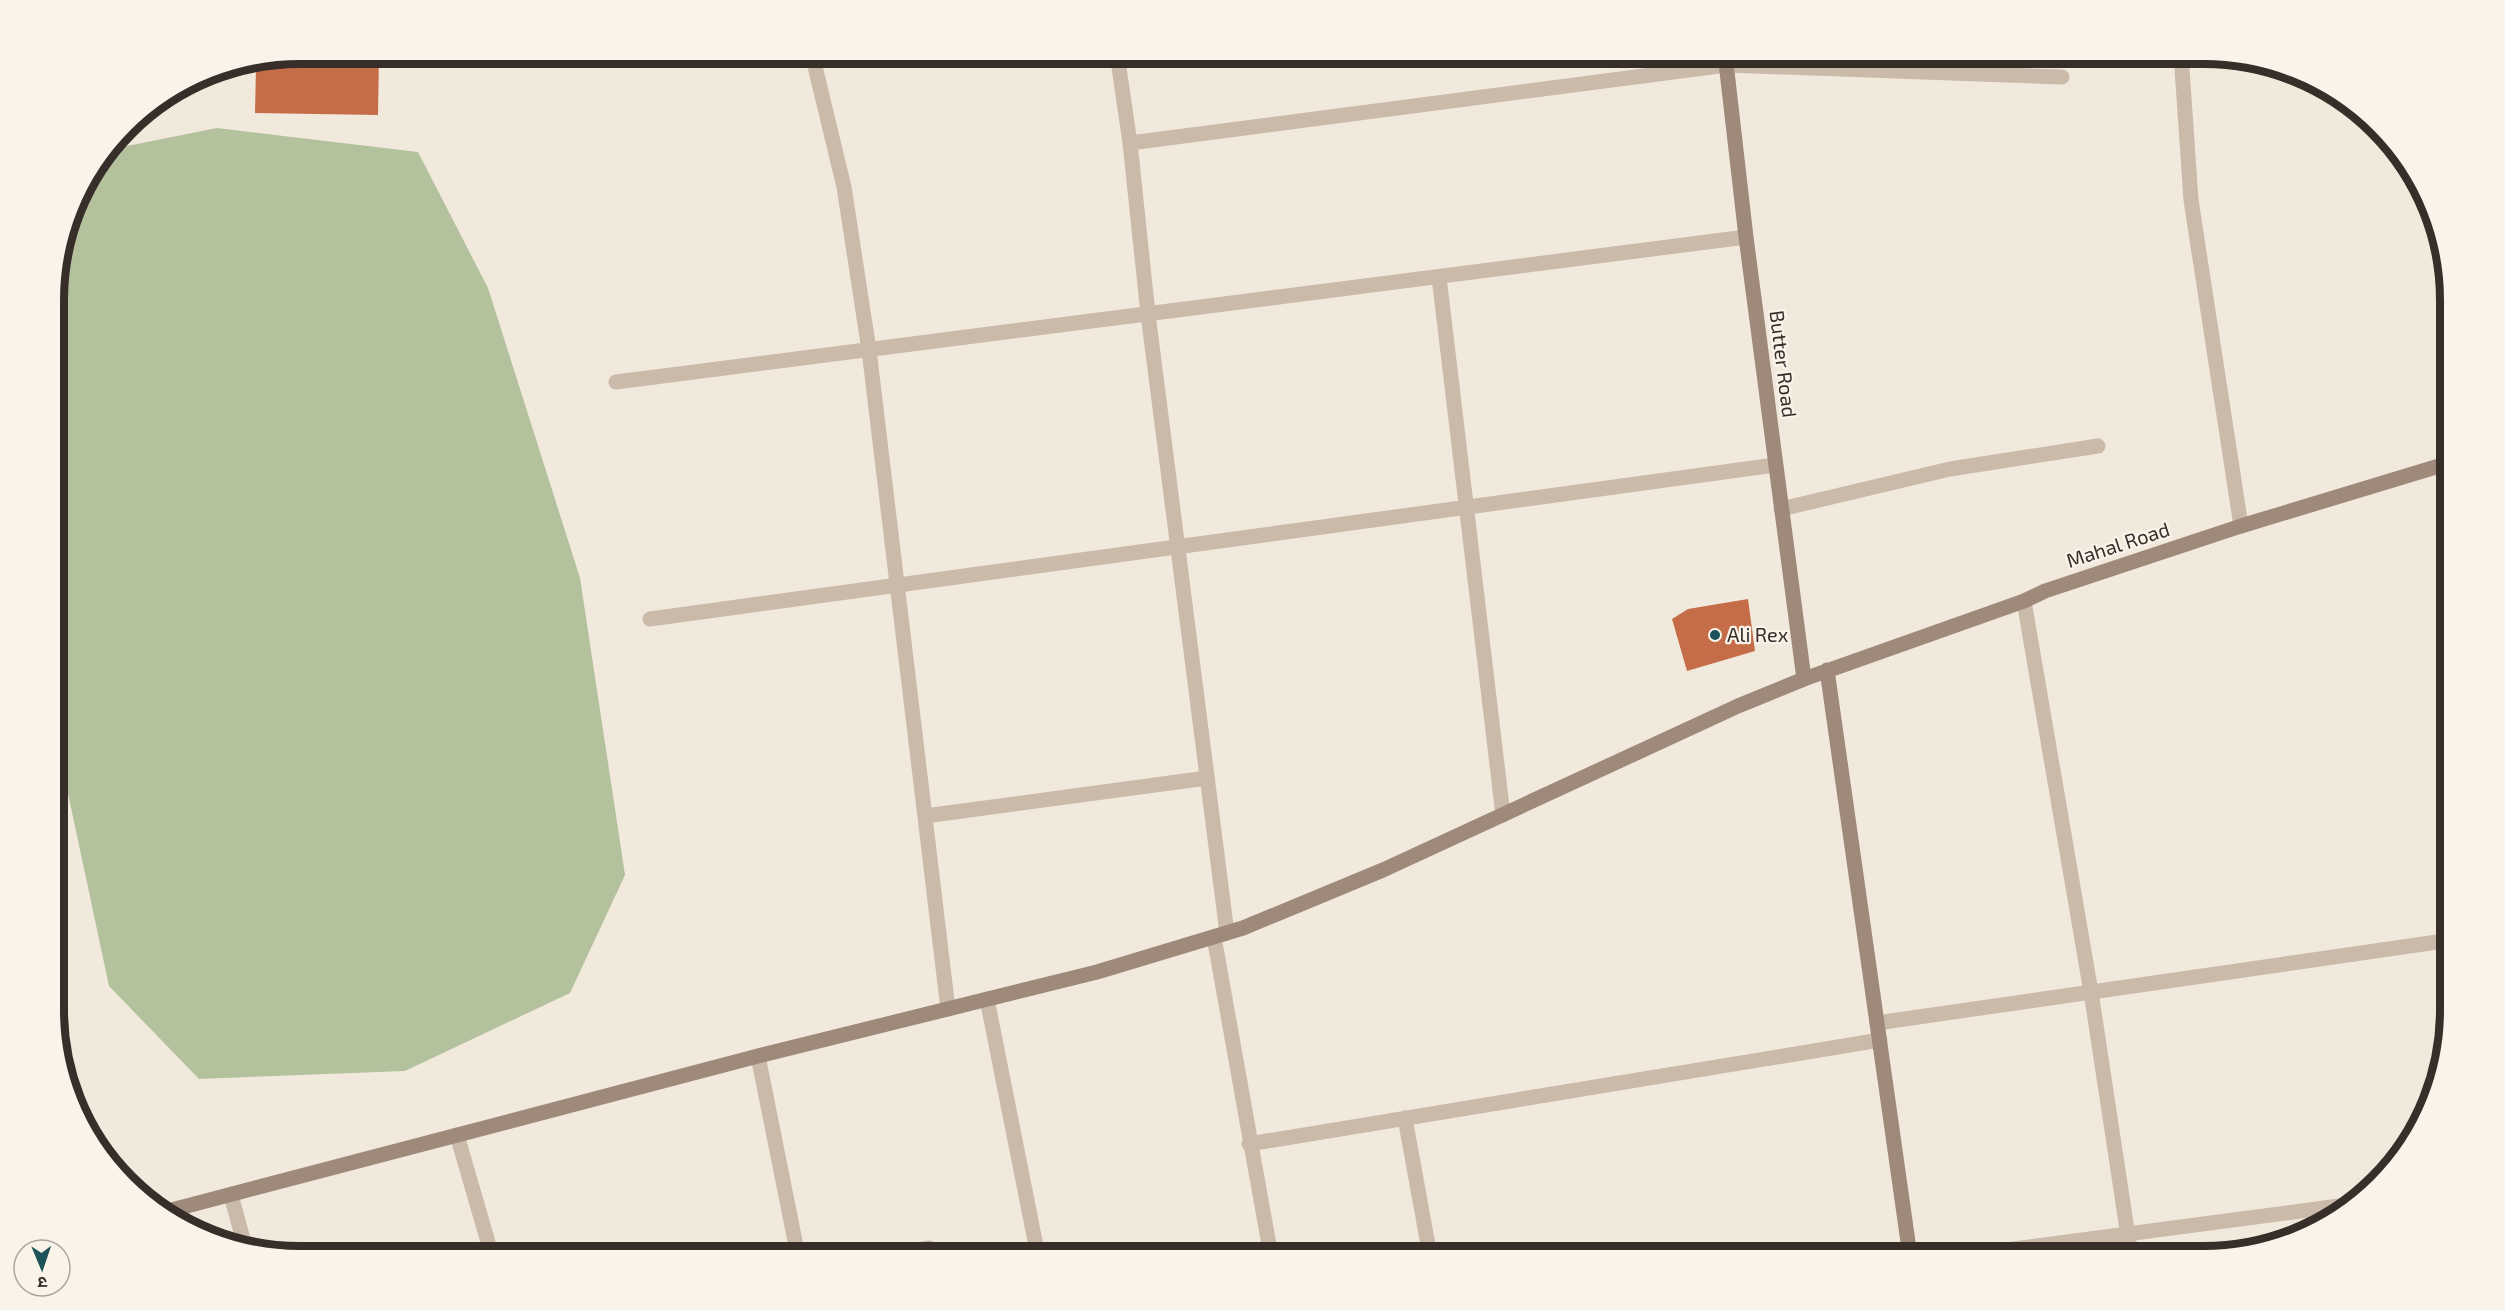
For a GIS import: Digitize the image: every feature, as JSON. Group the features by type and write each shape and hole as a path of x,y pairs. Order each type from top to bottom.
{"street":[{"path":"814,64 844,188 869,350 948,1009"},
{"path":"1118,64 1207,778 1221,935 1249,1144 1268,1246"},
{"path":"1130,143 1697,64"},
{"name":"Butter Road","path":"1726,64 1746,237 1804,679"},
{"path":"1805,64 2062,77"},
{"path":"2182,64 2191,200 2241,526"},
{"path":"616,382 1746,237"},
{"path":"1439,277 1503,815"},
{"path":"1781,509 1950,469 2098,446"},
{"path":"650,619 898,587 1775,465"},
{"name":"Mahal Road","path":"175,1209 758,1056 1097,972 1221,935 1383,870 1738,706 1827,670 2024,601 2045,591 2241,526 2440,466"},
{"path":"2024,601 2091,992 2130,1246"},
{"path":"1827,670 1909,1246"},
{"path":"925,816 1207,778"},
{"path":"1877,1023 2440,942"},
{"path":"987,999 1036,1246"},
{"path":"1249,1144 1880,1040"},
{"path":"758,1056 796,1246"},
{"path":"1405,1118 1428,1246"},
{"path":"457,1135 489,1246"},
{"path":"231,1195 243,1238"},
{"path":"2033,1246 2335,1206"}],"green space":[{"path":"217,128 418,152 488,288 580,578 625,875 570,993 405,1071 199,1079 109,986 64,775 64,301 69,255 82,210 104,169 121,147"}],"building":[{"path":"301,64 379,64 378,115 255,113 256,69"},
{"name":"Ali Rex","path":"1748,599 1755,651 1687,671 1672,619 1688,609"}],"place":[{"name":"Ali Rex","path":"1715,635"}]}
